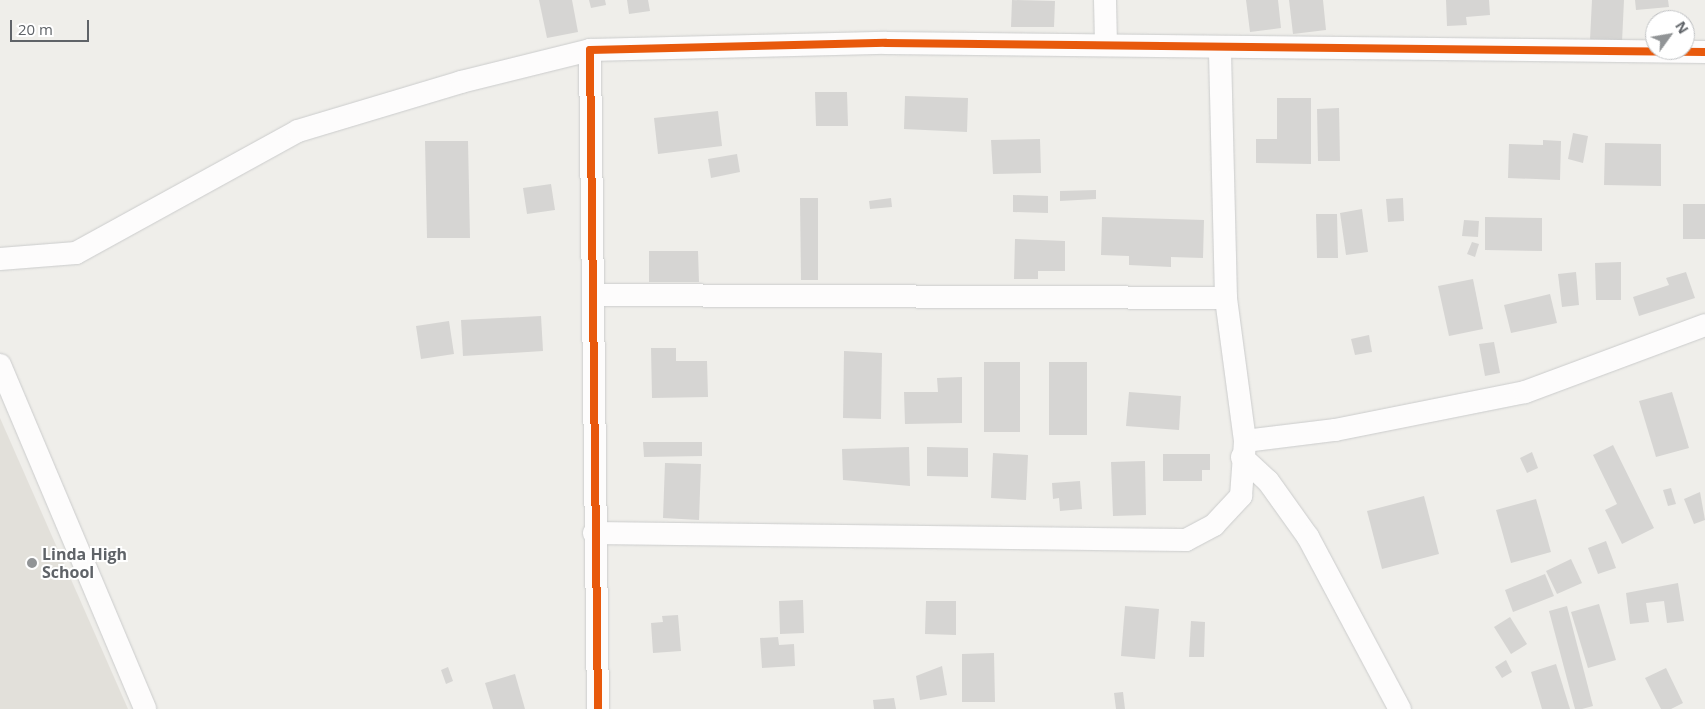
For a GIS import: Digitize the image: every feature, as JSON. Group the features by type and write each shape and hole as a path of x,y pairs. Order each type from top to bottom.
{"street":[{"path":"1104,0 1106,45"},
{"path":"0,259 76,253 298,132 462,82 590,50 886,43 1705,52"},
{"path":"594,533 1186,540 1214,525 1241,496 1244,449 1226,298 1220,47"},
{"path":"590,50 595,295 594,533 598,709"},
{"path":"595,295 1226,298"},
{"path":"1244,449 1525,392 1705,325"},
{"path":"0,365 145,709"},
{"path":"1244,449 1308,537 1400,709"}],"shaded area":[{"name":"Linda High School","path":"0,418 128,709 0,709"}],"building":[{"path":"539,0 572,0 578,32 547,38"},
{"path":"589,0 605,0 606,5 591,8"},
{"path":"627,0 648,0 650,11 629,14"},
{"path":"1012,0 1055,1 1054,27 1011,27"},
{"path":"1246,0 1278,0 1281,28 1250,32"},
{"path":"1289,0 1323,0 1326,30 1293,34"},
{"path":"1446,0 1489,0 1490,15 1466,17 1467,25 1447,26"},
{"path":"1592,0 1624,0 1622,42 1590,40"},
{"path":"1635,0 1668,0 1669,7 1636,10"},
{"path":"815,92 847,92 848,126 816,126"},
{"path":"905,96 968,98 967,132 904,129"},
{"path":"1277,98 1311,98 1311,164 1256,163 1256,139 1277,139"},
{"path":"1339,108 1340,161 1318,161 1317,109"},
{"path":"718,111 722,146 658,154 654,118"},
{"path":"1573,133 1588,136 1583,163 1568,159"},
{"path":"1040,139 1041,173 993,174 991,140"},
{"path":"1543,140 1561,141 1560,180 1508,178 1509,144 1543,145"},
{"path":"425,141 468,141 470,238 427,238"},
{"path":"1605,143 1661,144 1661,186 1604,185"},
{"path":"737,154 740,172 711,178 708,159"},
{"path":"551,184 555,210 527,214 523,188"},
{"path":"1096,190 1096,199 1060,201 1060,191"},
{"path":"1013,195 1048,196 1048,213 1013,212"},
{"path":"800,198 818,198 818,280 801,280"},
{"path":"891,198 892,207 870,209 869,201"},
{"path":"1403,198 1404,221 1388,222 1386,199"},
{"path":"1683,204 1705,204 1705,239 1683,239"},
{"path":"1362,209 1368,252 1346,255 1340,213"},
{"path":"1316,214 1337,214 1338,258 1317,258"},
{"path":"1102,217 1204,220 1203,258 1171,257 1171,267 1129,265 1129,256 1101,255"},
{"path":"1485,217 1542,218 1542,251 1485,250"},
{"path":"1464,220 1479,221 1478,237 1462,236"},
{"path":"1015,239 1065,241 1065,271 1038,271 1038,279 1014,279"},
{"path":"1472,242 1479,244 1475,257 1467,254"},
{"path":"649,251 698,251 699,282 649,282"},
{"path":"1621,262 1621,300 1596,300 1595,263"},
{"path":"1576,272 1579,305 1562,307 1558,274"},
{"path":"1686,272 1695,298 1639,316 1633,297 1669,285 1666,278"},
{"path":"1473,279 1483,329 1449,336 1438,286"},
{"path":"1550,294 1557,323 1511,333 1504,305"},
{"path":"541,316 543,351 463,356 461,320"},
{"path":"449,321 454,354 421,359 416,326"},
{"path":"1369,335 1372,352 1355,355 1351,339"},
{"path":"1494,342 1500,373 1485,376 1479,344"},
{"path":"651,348 676,348 676,361 707,361 708,397 652,398"},
{"path":"844,351 882,353 881,419 843,418"},
{"path":"984,362 1020,362 1020,432 984,432"},
{"path":"1049,362 1087,362 1087,435 1049,435"},
{"path":"962,377 962,423 905,424 904,392 938,392 937,378"},
{"path":"1129,392 1181,396 1179,430 1126,426"},
{"path":"1672,392 1689,448 1656,457 1639,401"},
{"path":"643,442 702,442 702,456 644,457"},
{"path":"1613,445 1654,528 1622,544 1605,510 1617,504 1593,455"},
{"path":"909,447 910,486 843,480 842,449"},
{"path":"927,447 968,448 968,477 927,476"},
{"path":"1532,452 1538,468 1527,473 1520,458"},
{"path":"993,453 1028,455 1026,500 991,498"},
{"path":"1163,454 1210,454 1210,470 1202,470 1202,481 1163,481"},
{"path":"1145,461 1146,515 1113,516 1111,462"},
{"path":"665,463 701,464 699,520 663,518"},
{"path":"1080,481 1082,509 1060,511 1059,498 1053,499 1052,483"},
{"path":"1671,488 1676,504 1668,506 1663,490"},
{"path":"1700,492 1705,520 1694,524 1684,499"},
{"path":"1424,496 1439,554 1382,569 1367,511"},
{"path":"1536,499 1551,552 1511,563 1496,510"},
{"path":"1606,541 1616,568 1598,574 1588,548"},
{"path":"1571,559 1582,583 1557,594 1546,571"},
{"path":"1545,574 1554,596 1513,612 1505,590"},
{"path":"1678,583 1684,621 1667,623 1664,601 1646,603 1649,622 1630,624 1626,593"},
{"path":"803,600 804,633 780,634 779,601"},
{"path":"926,601 956,601 956,635 925,634"},
{"path":"1599,604 1616,660 1588,668 1571,612"},
{"path":"1125,606 1159,609 1155,659 1121,656"},
{"path":"1567,606 1593,706 1582,709 1575,709 1549,611"},
{"path":"678,615 681,651 653,653 651,623 663,622 662,616"},
{"path":"1510,617 1527,644 1511,654 1494,627"},
{"path":"1191,621 1205,622 1204,657 1189,657"},
{"path":"778,637 779,645 794,644 795,666 762,668 760,638"},
{"path":"994,653 995,702 962,702 962,654"},
{"path":"1506,660 1512,672 1502,678 1495,667"},
{"path":"1556,664 1570,709 1542,709 1531,672"},
{"path":"942,666 947,695 920,700 916,676"},
{"path":"448,667 453,681 446,684 441,670"},
{"path":"1666,668 1683,703 1671,709 1661,709 1645,678"},
{"path":"515,674 525,709 493,709 485,683"},
{"path":"1123,692 1125,709 1116,709 1114,693"},
{"path":"894,698 896,709 874,709 873,700"}],"cycle path":[{"path":"598,709 590,50 886,43 1705,52"}],"place":[{"name":"Linda High School","path":"32,563"}]}
